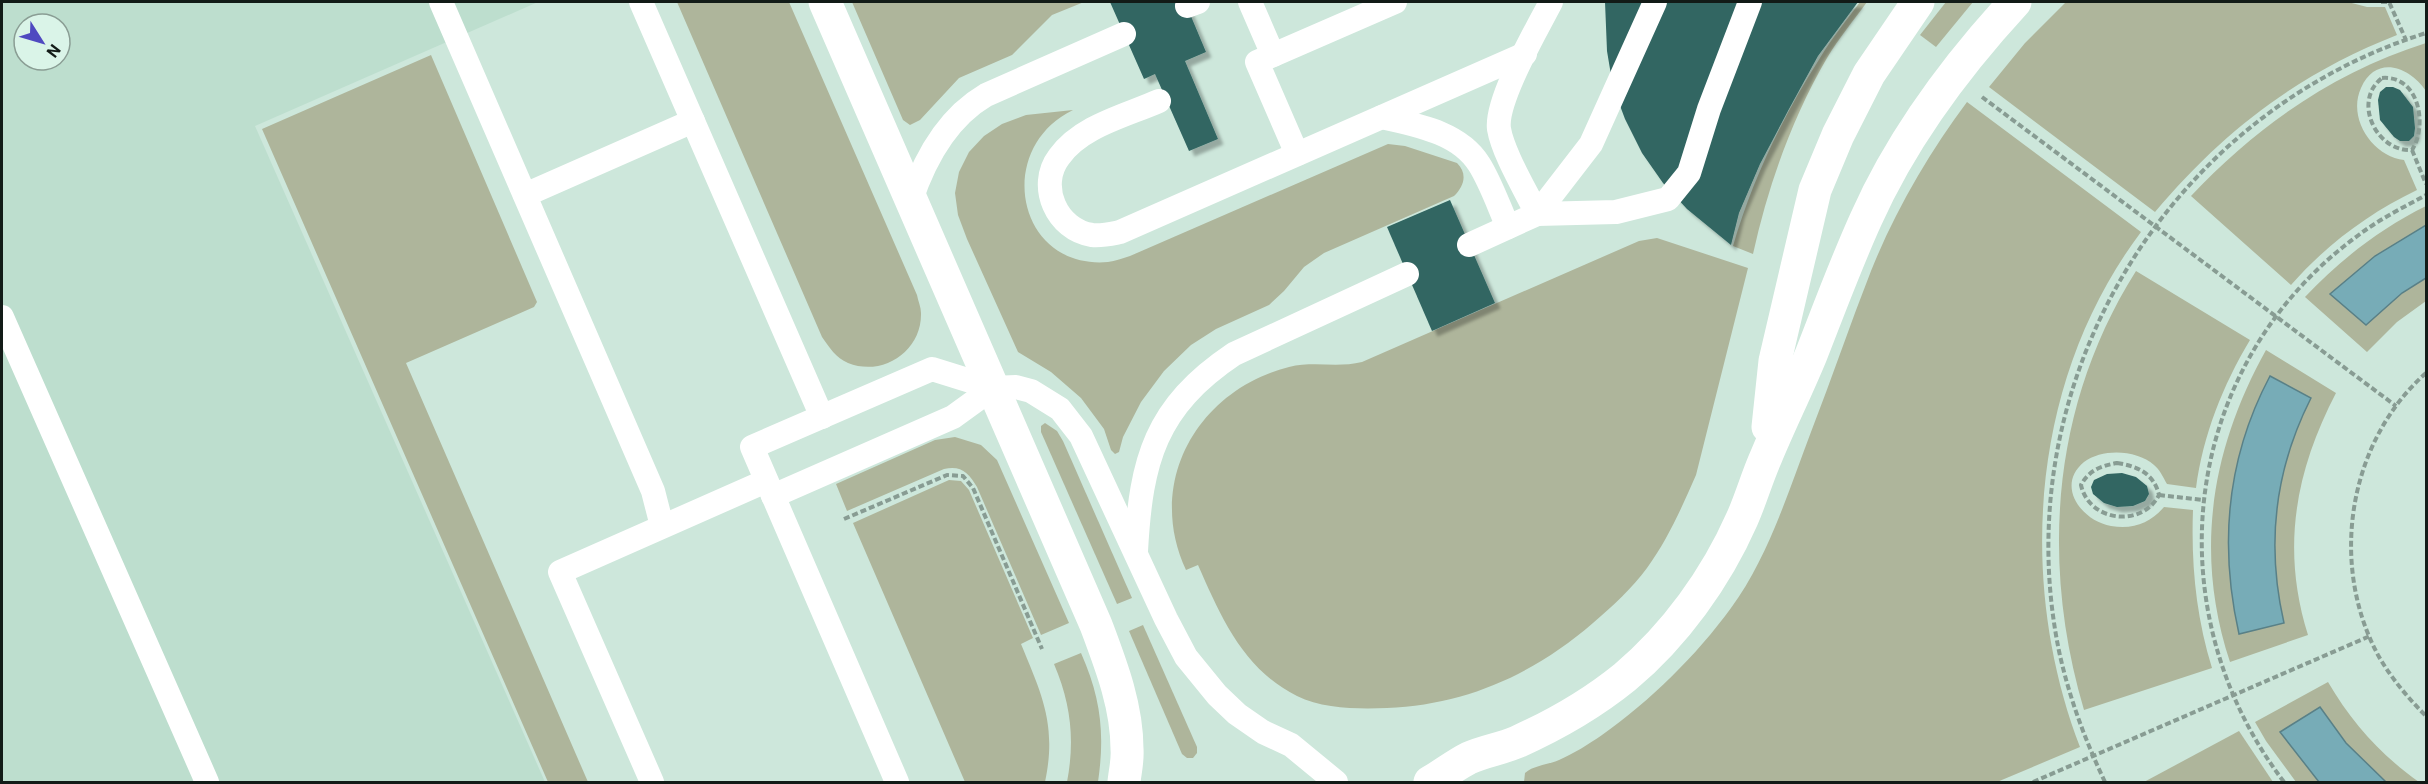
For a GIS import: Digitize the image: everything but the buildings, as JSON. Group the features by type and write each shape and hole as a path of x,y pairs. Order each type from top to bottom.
{"street":[{"path":"825,2 1112,667 1123,706 1128,750 1124,783"},
{"path":"1764,460 1775,362 1815,190 1838,135 1869,74 1918,2"},
{"path":"1430,783 1469,758 1514,743 1554,724 1591,701 1634,669 1686,613 1706,584 1742,518 1764,460 1810,357 1863,226 1889,175 1953,75 2015,2"}],"lane":[{"path":"441,2 653,491 662,526"},
{"path":"641,2 822,417"},
{"path":"1250,2 1273,55"},
{"path":"1297,154 1257,62 1395,2"},
{"path":"1537,214 1498,128 1504,97 1551,2"},
{"path":"1537,214 1591,144 1655,2"},
{"path":"1469,245 1537,214 1616,212 1668,199 1689,173 1709,109 1750,2"},
{"path":"911,200 921,171 936,146 953,122 974,102 986,94 1124,34"},
{"path":"1159,101 1078,136 1058,158 1052,170 1049,185 1056,212 1066,223 1078,231 1091,235 1120,232 1525,54"},
{"path":"1382,117 1419,125 1448,137 1470,152 1479,164 1508,227"},
{"path":"525,195 693,121"},
{"path":"1136,554 1141,486 1149,458 1160,431 1189,390 1210,370 1234,354 1407,274"},
{"path":"2,316 207,783"},
{"path":"897,783 752,447 932,369 993,388 1016,387 1031,391 1060,409 1081,436 1186,657 1217,695 1237,714 1263,732 1291,745 1336,783"},
{"path":"652,783 560,572 662,526 770,489 953,417 993,388"}],"path":[{"path":"2381,2 2389,2 2406,40"},
{"path":"2104,783 2073,705 2059,650 2050,574 2051,497 2063,422 2086,350 2119,280 2154,227 2213,160 2271,111 2336,70 2427,33"},
{"path":"2382,78 2396,78 2405,83 2422,104 2424,129 2422,139 2412,150 2398,150 2382,139 2372,124 2369,99 2372,88 2382,78"},
{"path":"1976,93 2397,406"},
{"path":"2412,150 2427,184"},
{"path":"2284,783 2257,746 2232,696 2214,646 2204,592 2201,538 2203,500 2211,457 2228,405 2251,356 2276,317 2299,289 2338,251 2383,219 2427,195"},
{"path":"2427,373 2397,406 2381,429 2367,459 2357,491 2351,524 2354,582 2359,606 2370,636 2395,680 2427,716"},
{"path":"2123,464 2147,474 2155,481 2158,495 2151,507 2142,513 2116,517 2099,511 2085,499 2081,485 2089,473 2098,468 2123,464"},
{"path":"844,519 947,474 963,476 973,488 1042,649"},
{"path":"2158,495 2203,500"},
{"path":"2032,783 2370,636"}],"shaded area":[{"path":"2,2 538,2 255,126 545,782 2,782"},
{"path":"677,2 789,2 917,295 921,311 920,327 908,349 898,358 874,366 848,363 836,355 822,337"},
{"path":"852,2 1084,2 1052,15 1012,55 959,78 920,120 910,125 903,120"},
{"path":"1860,2 1867,2 1827,58 1792,128 1766,203 1753,254 1733,246 1749,197 1781,126 1806,80"},
{"path":"1946,2 1973,2 1936,47 1920,35"},
{"path":"2066,2 2348,2 2367,7 2385,7 2397,35 2327,68 2265,107 2208,155 2155,212 1989,87 2025,43"},
{"path":"2426,43 2426,91 2411,76 2402,71 2384,68 2367,77 2361,88 2357,112 2360,123 2373,144 2393,157 2404,160 2417,190 2382,209 2349,231 2304,270 2291,285 2191,196 2270,124 2299,104 2360,69"},
{"path":"431,55 537,302 534,307 406,363 588,782 548,782 262,129"},
{"path":"1967,102 2141,232 2104,289 2076,351 2056,415 2045,482 2042,549 2047,617 2060,683 2080,747 1997,782 1524,782 1525,773 1529,770 1570,755 1620,722 1655,693 1703,643 1731,608 1756,567 1777,523 1880,249 1914,183 1939,141"},
{"path":"1073,110 1048,128 1032,151 1025,177 1026,204 1036,228 1053,247 1077,259 1108,262 1130,256 1388,144 1405,146 1457,163 1464,176 1454,196 1324,253 1304,267 1269,305 1216,329 1191,345 1164,371 1141,402 1123,437 1119,452 1115,454 1111,450 1104,429 1081,398 1051,372 1018,352 967,239 958,215 955,193 959,172 969,152 984,136 1002,124 1026,115"},
{"path":"2426,206 2426,301 2397,322 2367,352 2305,297 2362,246"},
{"path":"1657,238 1748,268 1696,475 1668,534 1655,557 1635,583 1593,623 1523,672 1498,684 1444,701 1387,708 1330,706 1297,696 1278,685 1262,671 1248,656 1225,622 1198,565 1186,570 1175,537 1172,504 1177,473 1188,444 1206,418 1229,396 1257,379 1298,365 1362,362 1639,241"},
{"path":"2136,271 2250,340 2231,375 2209,430 2196,488 2167,484 2156,467 2139,456 2110,453 2092,457 2084,462 2076,471 2072,481 2072,491 2082,510 2100,523 2111,526 2127,527 2140,524 2153,517 2164,507 2193,510 2196,590 2202,629 2212,668 2084,710 2070,654 2062,597 2059,541 2062,484 2071,429 2086,375 2108,322"},
{"path":"2266,350 2336,393 2311,452 2296,511 2295,572 2308,635 2230,662 2219,621 2213,581 2211,541 2214,502 2221,463 2232,425 2247,387"},
{"path":"1045,423 1057,431 1063,441 1132,598 1117,604 1041,432 1041,426"},
{"path":"955,437 981,445 997,460 1069,623 1041,635 977,487 964,471 955,468 944,469 847,511 836,484 935,440"},
{"path":"949,480 961,481 969,490 1033,638 1021,644 1041,695 1048,727 1049,744 1045,782 965,782 853,523"},
{"path":"1143,625 1197,747 1197,753 1193,758 1187,758 1182,754 1129,631"},
{"path":"1081,653 1093,685 1100,716 1101,748 1098,782 1067,782 1071,751 1070,722 1064,693 1054,664"},
{"path":"2328,682 2357,725 2392,761 2419,782 2296,782 2255,722"},
{"path":"2239,731 2273,782 2144,782"}],"water":[{"path":"2426,225 2426,278 2402,293 2366,325 2330,294 2375,256"},
{"path":"2270,376 2311,398 2289,452 2277,508 2276,565 2284,623 2239,634 2229,568 2231,502 2244,438"},
{"path":"2320,707 2346,743 2386,782 2319,782 2280,732"}]}
